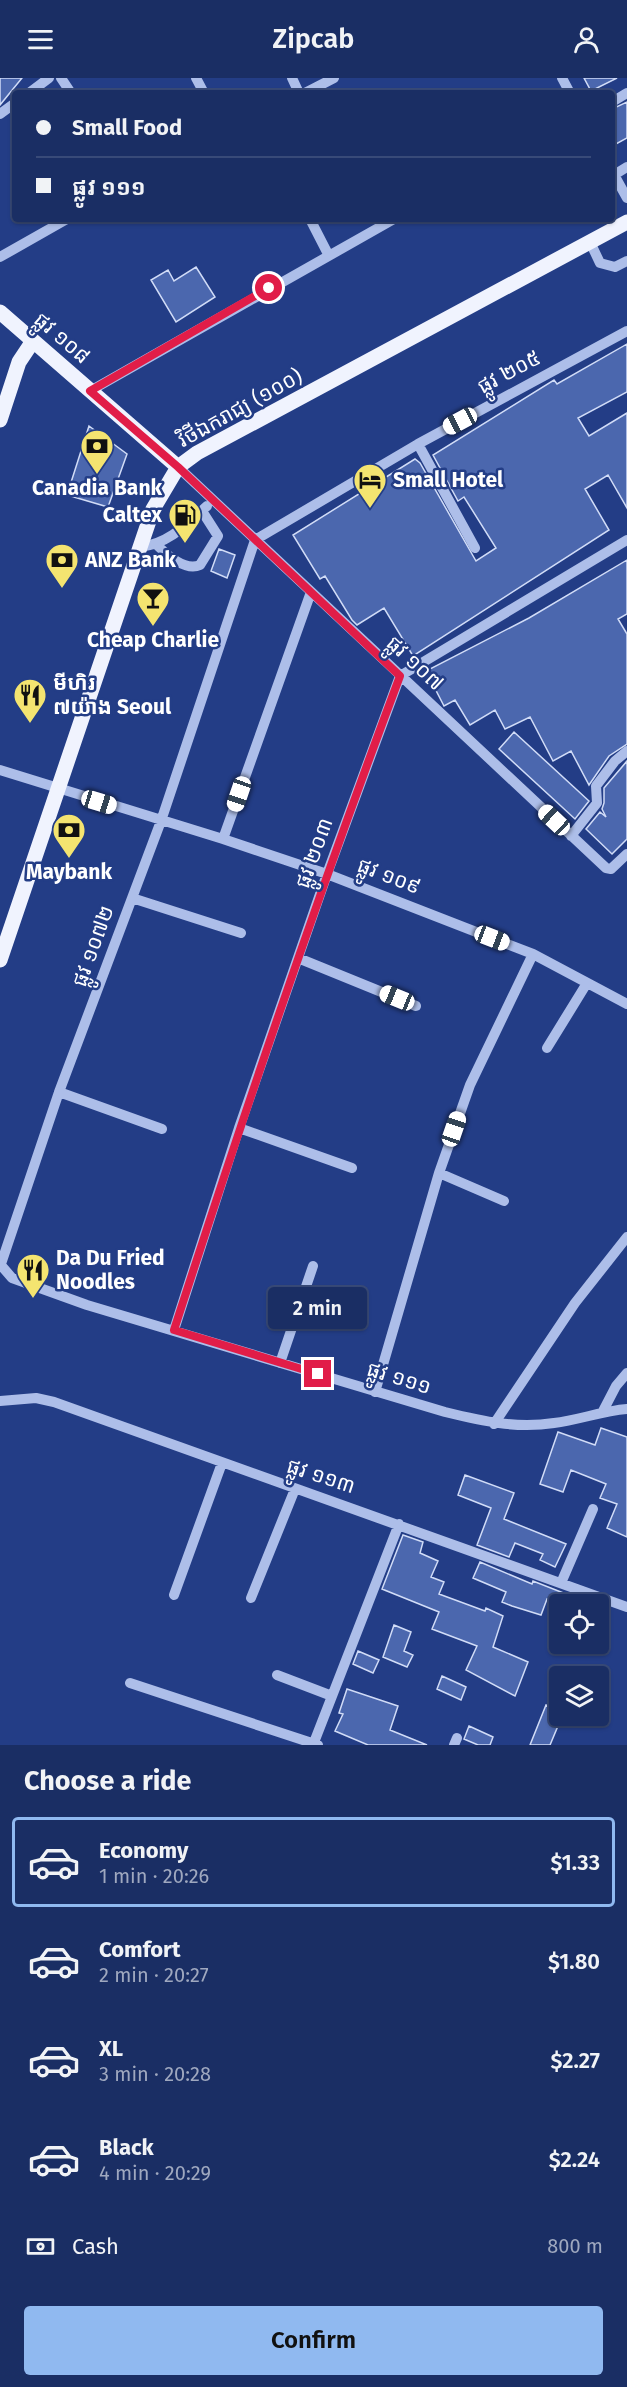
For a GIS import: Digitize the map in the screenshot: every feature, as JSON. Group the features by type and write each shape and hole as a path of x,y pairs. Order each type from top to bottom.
{"main road":[{"name":"វិថីឯករាជ្យ (១០០)","path":"0,960 153,509 178,467 196,453 627,222"},
{"name":"ផ្លូវ ១០៨","path":"0,312 178,467"},
{"path":"0,420 19,362 33,341"}],"street":[{"path":"33,90 49,78"},
{"path":"311,90 334,78"},
{"path":"615,177 627,198"},
{"path":"0,257 62,222"},
{"path":"312,222 328,254"},
{"path":"90,391 328,254 388,222"},
{"path":"590,242 600,263 615,267 627,261"},
{"name":"ផ្លូវ ២០៥","path":"255,540 418,444 627,331"},
{"path":"418,444 475,549"},
{"name":"ផ្លូវ ១០៧","path":"178,467 608,869 627,854"},
{"path":"140,547 157,545 171,537 213,500"},
{"path":"157,545 175,560 190,566 200,565 218,536 202,511"},
{"name":"ផ្លូវ ១០៧២","path":"0,1264 59,1092 161,820 255,540"},
{"path":"400,676 627,540"},
{"path":"223,839 311,592"},
{"name":"ផ្លូវ ២០៣","path":"174,1330 239,1128 327,874 400,676"},
{"path":"571,836 597,803 596,786 615,761 627,751"},
{"name":"ផ្លូវ ១០៩","path":"0,770 58,790 223,839 327,874 533,954 627,1004"},
{"path":"132,898 241,933"},
{"path":"375,1392 439,1173 470,1085 533,954"},
{"path":"298,958 416,1006"},
{"path":"547,1048 587,983"},
{"path":"59,1092 162,1129"},
{"path":"239,1128 352,1168"},
{"path":"439,1173 504,1201"},
{"path":"494,1424 575,1303 627,1237"},
{"name":"ផ្លូវ ១១១","path":"0,1264 12,1278 87,1305 375,1392 494,1424 528,1426 556,1423 603,1411 627,1409"},
{"path":"280,1363 313,1266"},
{"path":"603,1411 616,1386 627,1373"},
{"name":"ផ្លូវ ១១៣","path":"0,1401 36,1398 54,1402 627,1607"},
{"path":"174,1595 222,1463"},
{"path":"251,1598 295,1489"},
{"path":"561,1583 593,1509"},
{"path":"130,1683 315,1744 399,1524"},
{"path":"277,1676 332,1696"}],"building":[{"path":"0,78 22,78 12,90 0,105"},
{"path":"584,78 617,78 593,90 590,90"},
{"path":"627,102 627,138 616,144 615,142 615,108"},
{"path":"196,267 215,297 176,322 151,280 168,270 174,281"},
{"path":"627,344 627,392 578,418 589,436 627,413 627,508 608,475 585,489 609,530 413,656 384,608 357,625 325,576 320,579 293,535 415,459 420,463 476,561 496,548 464,497 458,501 433,455 554,380 557,384"},
{"name":"Canadia Bank","path":"89,426 127,454 108,507 67,495"},
{"path":"219,549 235,555 227,578 211,571"},
{"path":"627,560 627,614 618,619 627,634 627,744 609,756 589,785 571,751 553,761 530,717 505,729 495,710 470,725 455,700 444,706 426,671 529,618"},
{"path":"514,732 589,801 575,819 499,749"},
{"path":"627,761 627,839 612,854 586,829 600,812 606,817 602,809 604,788"},
{"path":"601,1428 627,1437 627,1537 607,1528 617,1504 600,1498 606,1484 571,1470 563,1492 540,1484 558,1432 595,1445"},
{"path":"465,1475 514,1493 504,1519 566,1544 555,1567 540,1560 543,1554 515,1543 509,1557 477,1545 491,1508 458,1495"},
{"path":"403,1535 423,1542 420,1553 438,1561 431,1577 444,1582 439,1594 485,1611 486,1608 503,1616 493,1647 528,1662 515,1696 466,1670 477,1646 432,1629 439,1612 382,1589"},
{"path":"480,1562 532,1584 533,1581 566,1594 549,1594 549,1600 547,1599 541,1615 502,1602 506,1592 473,1578"},
{"path":"394,1625 411,1632 404,1651 413,1655 407,1667 383,1657"},
{"path":"358,1651 379,1660 373,1673 353,1664"},
{"path":"442,1676 466,1687 461,1700 437,1689"},
{"path":"347,1689 398,1706 390,1730 427,1745 368,1745 335,1731 343,1714 339,1713"},
{"path":"546,1705 549,1706 549,1726 558,1726 550,1745 530,1745"},
{"path":"469,1726 493,1737 490,1745 478,1745 464,1739"}],"place":[{"name":"Canadia Bank","path":"97,475"},
{"name":"Small Hotel","path":"370,509"},
{"name":"Caltex","path":"185,544"},
{"name":"ANZ Bank","path":"62,589"},
{"name":"Cheap Charlie","path":"153,627"},
{"name":"មីហិរ ៧យ៉ាង Seoul","path":"30,724"},
{"name":"Maybank","path":"69,859"},
{"name":"Da Du Fried Noodles","path":"33,1299"}],"route":[{"path":"269,288 90,391 178,467 400,676 327,874 239,1128 174,1330 318,1374"}]}
